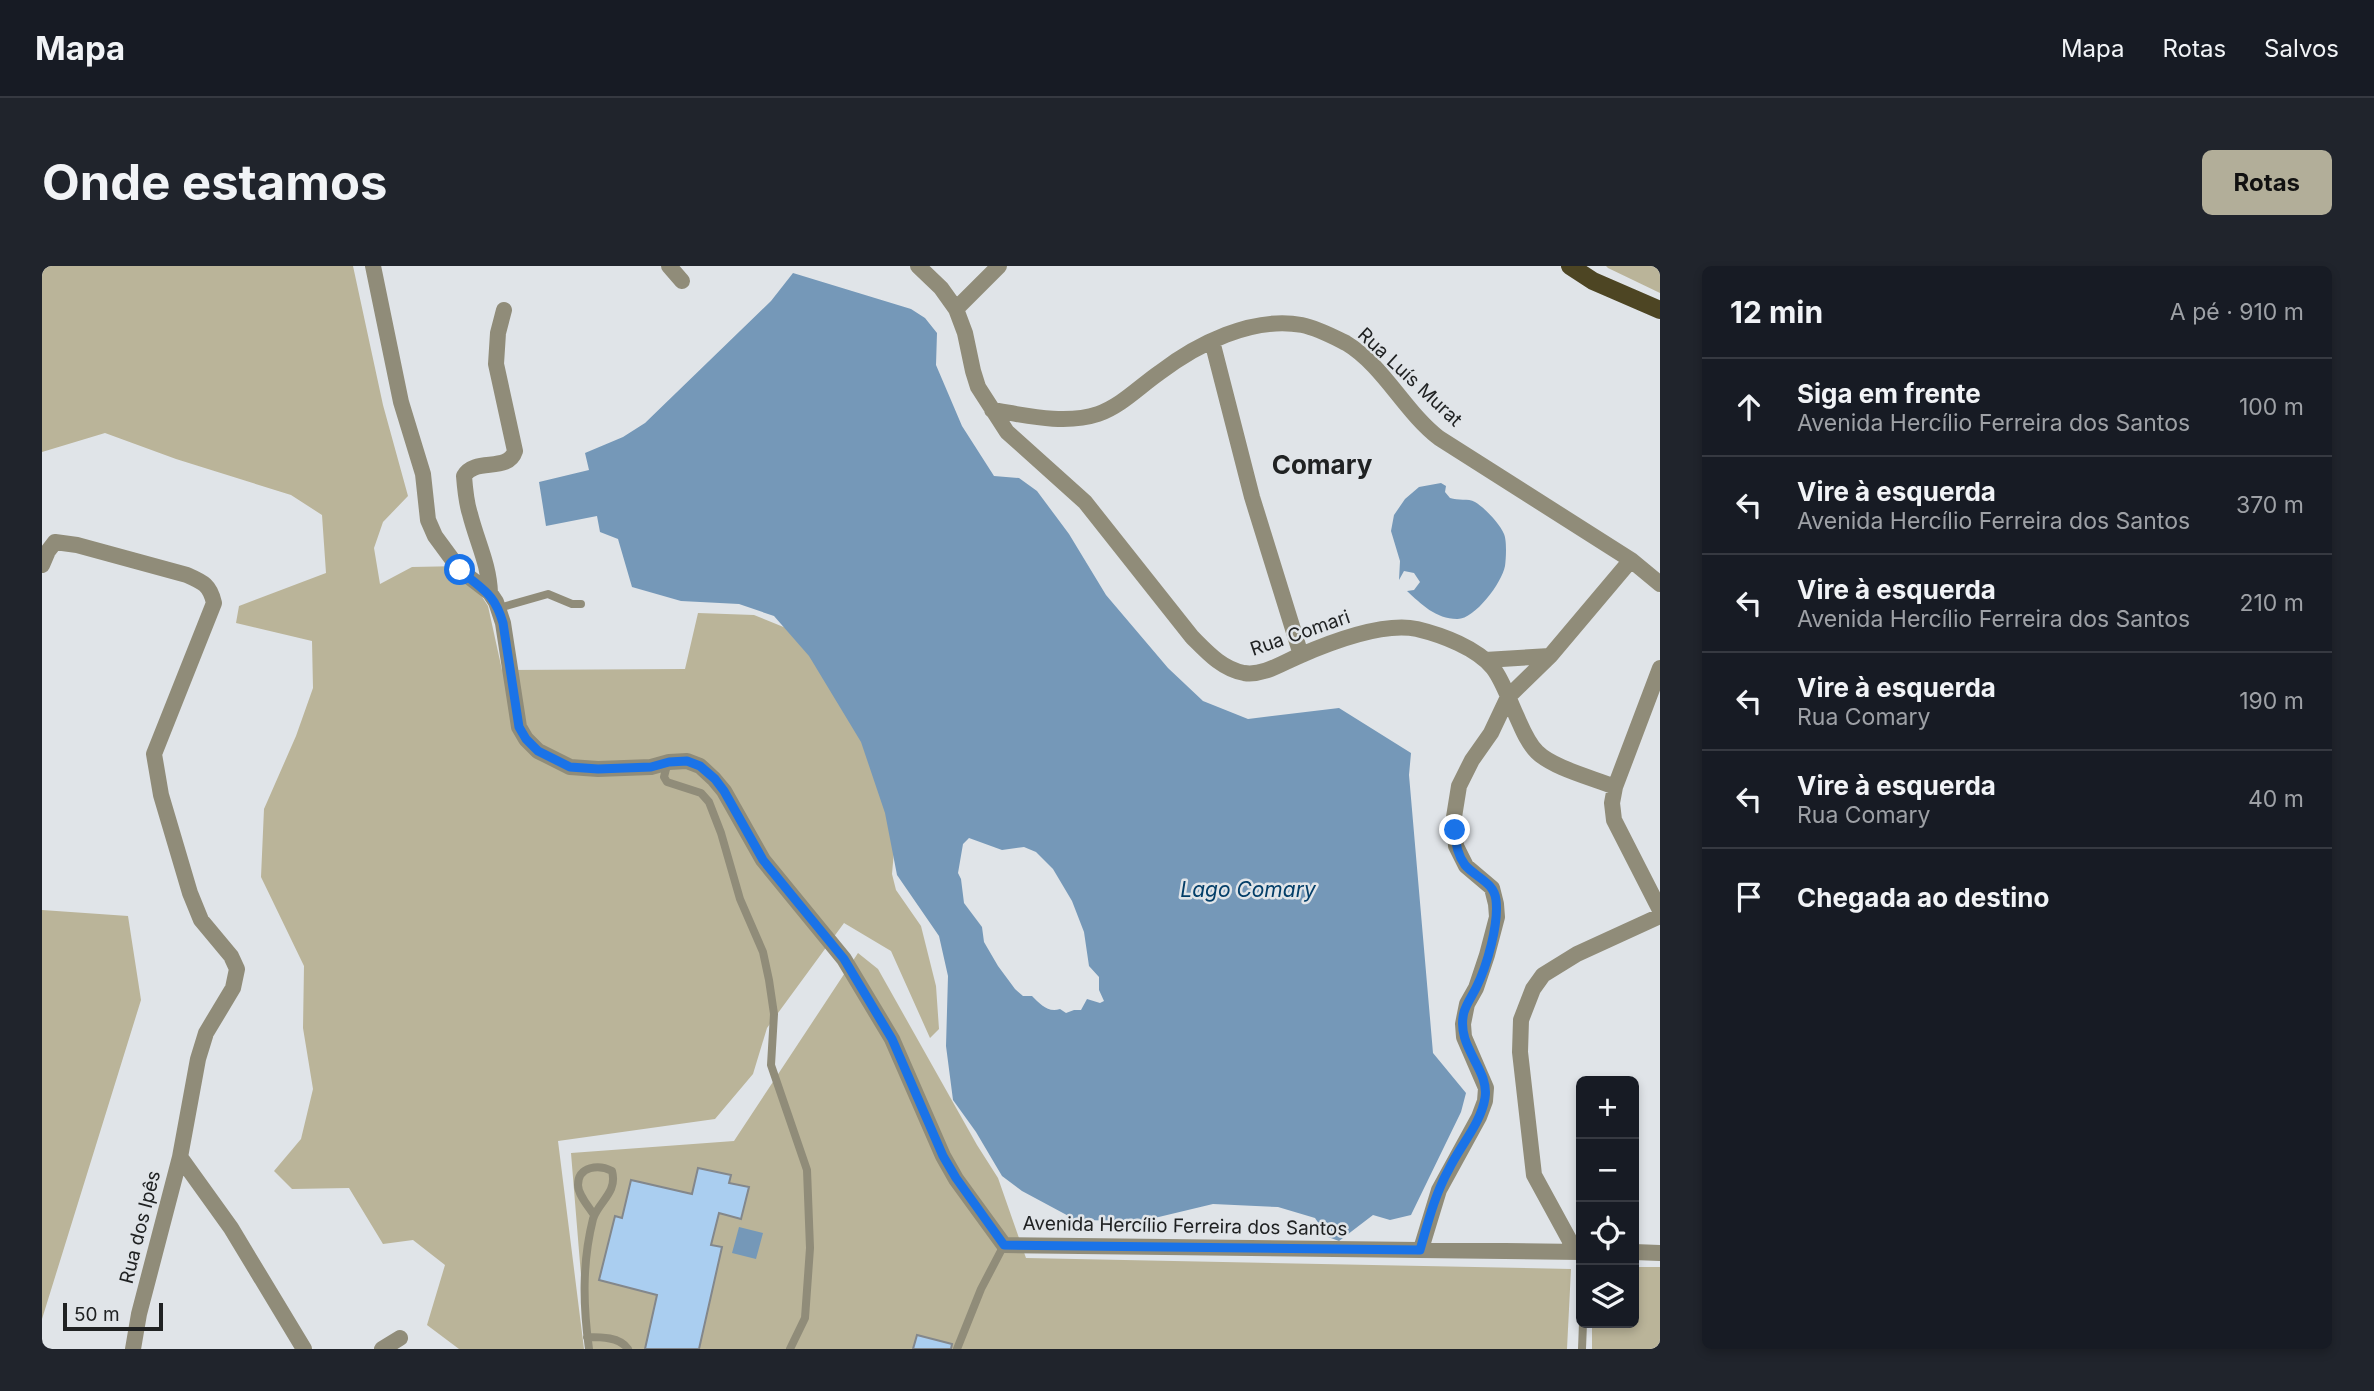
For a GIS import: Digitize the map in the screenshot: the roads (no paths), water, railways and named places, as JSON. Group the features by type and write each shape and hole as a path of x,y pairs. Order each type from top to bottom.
{"main road":[{"path":"1570,266 1593,281 1660,310"}],"street":[{"name":"Avenida Hercílio Ferreira dos Santos","path":"373,266 401,402 423,474 428,520 435,536 460,570 490,593 499,608 519,727 526,739 538,751 570,767 651,767 687,761 700,766 715,779 763,860 844,959 892,1039 943,1156 1004,1245 1576,1252"},
{"path":"669,266 682,281"},
{"name":"Rua Comari","path":"918,266 941,288 956,309 965,333 978,387 992,410 1019,445 1085,502 1208,654 1238,671 1256,673 1363,634 1385,629 1418,630 1449,641 1485,660 1500,680 1531,746 1540,755 1558,765 1615,787"},
{"path":"956,309 999,266"},
{"path":"490,593 486,558 470,514 464,476 466,471 474,467 507,462 513,458 515,451 496,365 503,310"},
{"name":"Rua Luís Murat","path":"992,410 1057,418 1094,416 1111,409 1175,361 1212,341 1249,328 1284,324 1311,327 1343,342 1364,357 1431,431 1632,560 1660,584"},
{"path":"1212,341 1252,497 1301,655"},
{"name":"Rua dos Ipês","path":"42,565 55,542 76,545 187,575 212,590 214,603 154,754 161,795 190,893 201,920 231,956 237,969 233,988 206,1032 198,1059 180,1157 139,1314 133,1349"},
{"path":"1420,1250 1438,1190 1485,1101 1486,1088 1464,1037 1463,1024 1467,1004 1476,988 1494,929 1496,896 1492,888 1466,866 1456,846 1454,817 1464,772 1490,733 1508,697 1550,656 1632,560"},
{"path":"1485,660 1550,656"},
{"path":"1660,668 1615,787 1612,803 1614,820 1660,910"},
{"path":"1576,1249 1534,1175 1520,1052 1521,1020 1532,989 1542,975 1577,954 1660,916"},
{"path":"180,1157 231,1228 304,1349"},
{"path":"1639,1252 1660,1252"},
{"path":"383,1349 400,1338"}],"lane":[{"path":"499,608 548,594 572,604 582,604"},
{"path":"669,762 664,769 667,782 701,793 709,802 740,899 763,952 769,980 774,1014 771,1065 807,1170 810,1248 806,1304 804,1318 790,1349"},
{"path":"589,1349 583,1290 585,1258 594,1215 608,1196 614,1179 612,1171 600,1165 591,1167 578,1182 578,1188 594,1215"},
{"path":"957,1349 981,1289 1004,1245"},
{"path":"1582,1349 1583,1328"},
{"path":"587,1337 616,1340 624,1343 628,1349"}],"water":[{"name":"Lago Comary","path":"793,273 911,309 925,318 937,333 936,365 962,426 994,476 1019,478 1037,491 1069,534 1106,595 1168,668 1203,701 1248,719 1339,708 1411,753 1409,775 1433,1053 1466,1093 1461,1112 1411,1215 1390,1220 1373,1215 1339,1241 1328,1237 1315,1218 1278,1207 1213,1204 1142,1221 1076,1220 1022,1191 1002,1176 953,1100 946,1046 948,976 939,936 897,875 885,813 861,742 809,656 774,616 739,604 681,601 632,587 618,539 600,532 597,516 546,526 539,482 589,470 585,453 623,437 645,423 771,301","holes":["969,838 1002,850 1024,847 1036,852 1053,869 1072,901 1084,932 1089,966 1099,977 1099,990 1104,1001 1100,1003 1087,999 1081,1010 1066,1013 1060,1009 1048,1009 1032,996 1023,996 998,966 984,942 982,927 964,903 958,873 963,844"]},
{"path":"1441,483 1446,486 1445,492 1450,498 1475,502 1492,516 1506,541 1505,566 1499,582 1479,607 1464,618 1442,616 1423,606 1407,591 1414,590 1420,582 1414,573 1404,571 1399,580 1400,561 1391,531 1394,515 1405,499 1419,487"},
{"path":"739,1227 763,1233 756,1259 732,1253"}],"district":[{"name":"Comary","path":"1322,464"}]}
